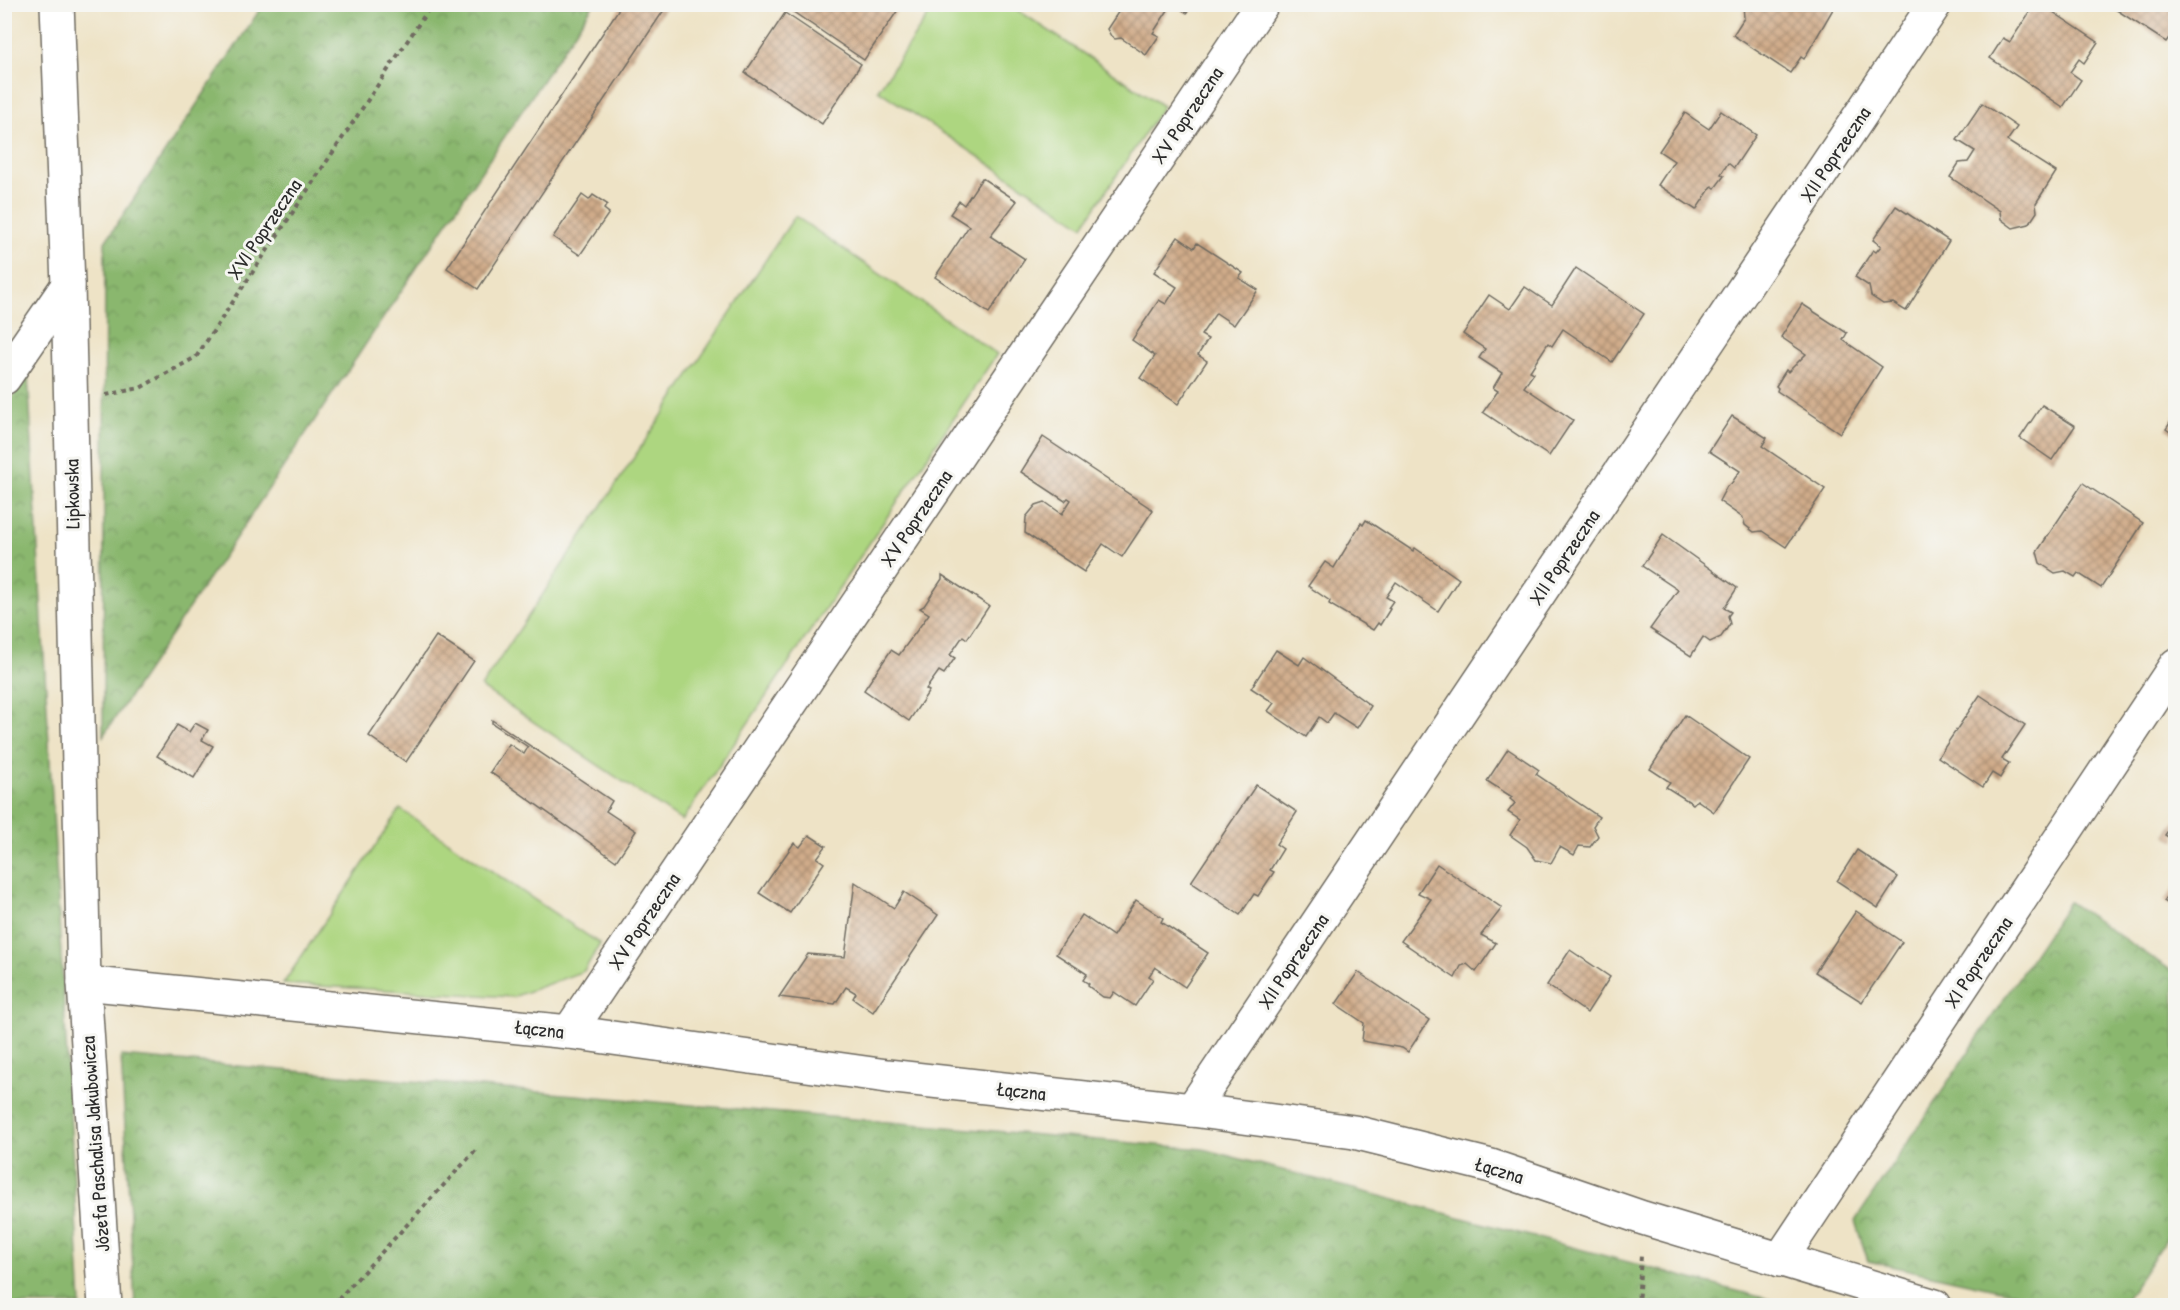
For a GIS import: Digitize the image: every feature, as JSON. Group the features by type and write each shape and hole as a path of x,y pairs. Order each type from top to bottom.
{"street":[{"name":"Lipkowska","path":"57,4 68,285 84,983"},
{"name":"XV Poprzeczna","path":"569,1032 1262,4"},
{"name":"XII Poprzeczna","path":"1192,1110 1935,4"},
{"path":"4,378 68,285"},
{"name":"XI Poprzeczna","path":"1780,1260 2175,665"},
{"name":"Łączna","path":"84,983 569,1032 887,1076 1192,1110 1354,1132 1491,1166 1643,1218 1935,1305"},
{"name":"Józefa Paschalisa Jakubowicza","path":"84,983 105,1305"}],"path":[{"name":"XVI Poprzeczna","path":"70,402 140,388 196,357 432,4"},
{"path":"333,1305 477,1149"},
{"path":"1638,1305 1643,1218"}],"green space":[{"path":"936,4 1010,5 1163,106 1083,226 878,90"},
{"path":"263,5 593,5 103,736 105,242"},
{"path":"795,216 997,354 682,821 481,687"},
{"path":"28,374 81,1305 5,1305 4,410"},
{"path":"400,809 600,944 584,971 513,997 283,984"},
{"path":"2069,902 2175,973 2175,1226 2122,1305 2068,1305 1868,1261 1855,1221"},
{"path":"121,1056 1203,1149 1790,1305 135,1305"}],"building":[{"path":"622,4 668,4 478,289 447,268"},
{"path":"791,4 902,4 864,60 789,9"},
{"path":"1109,4 1172,4 1153,33 1159,36 1146,55 1121,38 1115,39 1111,36 1107,29 1119,11"},
{"path":"1173,4 1193,4 1187,13"},
{"path":"1743,4 1836,4 1804,59 1801,57 1790,73 1733,35 1744,18"},
{"path":"2035,4 2041,4 2098,42 2084,63 2079,59 2070,72 2081,80 2063,107 1990,58 2003,38 2010,42"},
{"path":"2118,4 2163,4 2176,13 2176,28 2166,42 2115,9"},
{"path":"785,13 861,64 822,124 745,73"},
{"path":"1982,103 2017,127 2007,141 2056,172 2036,203 2037,212 2029,224 2013,228 2001,219 2000,211 1950,177 1959,163 1968,162 1975,151 1957,140"},
{"path":"1721,111 1756,135 1734,168 1728,163 1721,174 1724,176 1715,188 1712,186 1696,210 1658,185 1674,161 1659,151 1685,113 1709,129"},
{"path":"982,178 1017,201 990,236 1025,259 989,313 935,277 969,226 950,214 959,201 964,205"},
{"path":"582,195 589,200 593,195 607,204 604,209 609,213 580,255 553,237"},
{"path":"1896,206 1949,241 1906,311 1893,303 1883,304 1871,296 1869,286 1855,277 1873,250 1876,252 1881,246 1873,240"},
{"path":"1178,237 1194,248 1197,243 1243,273 1239,278 1258,290 1234,325 1216,313 1201,335 1208,339 1198,355 1207,361 1178,404 1140,378 1155,356 1132,340 1159,300 1166,304 1177,287 1154,272"},
{"path":"1576,268 1644,314 1612,362 1563,329 1552,346 1548,343 1530,371 1534,373 1524,387 1573,420 1549,456 1483,412 1498,391 1493,388 1502,373 1479,358 1485,349 1463,334 1489,295 1510,309 1525,287 1552,305"},
{"path":"1802,304 1847,333 1843,340 1882,367 1840,433 1777,391 1776,386 1786,370 1788,372 1806,354 1781,337"},
{"path":"2042,405 2075,426 2052,460 2020,438"},
{"path":"2176,414 2176,436 2166,429"},
{"path":"1732,416 1767,438 1762,446 1825,489 1786,547 1762,531 1754,532 1745,525 1743,518 1719,501 1727,486 1740,471 1709,451"},
{"path":"1043,437 1153,510 1122,557 1103,544 1084,572 1025,533 1026,517 1036,505 1045,502 1062,514 1071,500 1068,498 1065,501 1021,472"},
{"path":"2083,483 2143,523 2101,588 2078,573 2075,577 2065,571 2055,573 2040,563 2037,552"},
{"path":"1366,520 1413,551 1415,548 1459,579 1438,611 1396,582 1386,597 1393,601 1388,608 1390,609 1380,625 1378,623 1373,630 1329,604 1330,601 1308,586 1325,562 1334,568 1361,523 1363,525"},
{"path":"1663,535 1737,588 1724,608 1731,612 1728,616 1730,624 1721,637 1710,642 1703,637 1691,656 1650,629 1678,590 1642,566"},
{"path":"942,575 989,606 967,639 963,636 950,655 955,658 944,674 939,671 926,689 929,691 909,721 864,690 891,650 899,655 929,614 920,608 924,606 942,579"},
{"path":"436,636 474,661 406,762 369,736"},
{"path":"1276,650 1299,665 1304,657 1371,706 1357,728 1334,713 1327,723 1319,717 1306,737 1268,711 1274,703 1251,688"},
{"path":"1980,695 2025,725 2002,759 2009,763 2000,778 1992,773 1983,787 1938,757"},
{"path":"1685,715 1749,759 1714,812 1697,800 1693,804 1666,787 1670,782 1650,769"},
{"path":"492,720 612,801 606,811 636,831 616,861 490,772 509,744 524,754 528,747 492,723"},
{"path":"195,723 208,730 202,740 213,746 194,778 157,756 177,725 189,732"},
{"path":"1508,749 1539,770 1536,774 1599,817 1593,826 1598,836 1590,847 1579,846 1574,855 1560,847 1551,863 1536,860 1527,847 1510,835 1520,820 1508,812 1515,803 1510,799 1512,797 1487,781"},
{"path":"1256,785 1297,812 1276,844 1283,849 1270,870 1274,872 1258,896 1254,894 1240,915 1191,882"},
{"path":"2176,819 2176,842 2165,835"},
{"path":"809,835 826,846 817,858 824,863 790,913 759,893 794,843 800,847"},
{"path":"1857,850 1898,877 1878,908 1837,881"},
{"path":"1437,864 1502,908 1481,935 1496,943 1476,972 1467,964 1461,966 1455,978 1401,941 1431,899 1418,893"},
{"path":"855,882 894,908 904,892 938,915 873,1012 853,998 856,993 846,987 835,1004 779,997 808,954 845,957"},
{"path":"2176,884 2176,909 2164,901"},
{"path":"1136,900 1163,918 1161,922 1208,953 1185,987 1155,967 1149,976 1153,979 1135,1006 1114,992 1110,998 1103,997 1083,980 1087,974 1056,954 1082,915 1113,936"},
{"path":"1856,911 1902,942 1862,1002 1815,972"},
{"path":"1570,950 1610,977 1587,1013 1547,985"},
{"path":"1358,972 1429,1020 1408,1052 1402,1048 1362,1041 1364,1023 1336,1004"}]}
